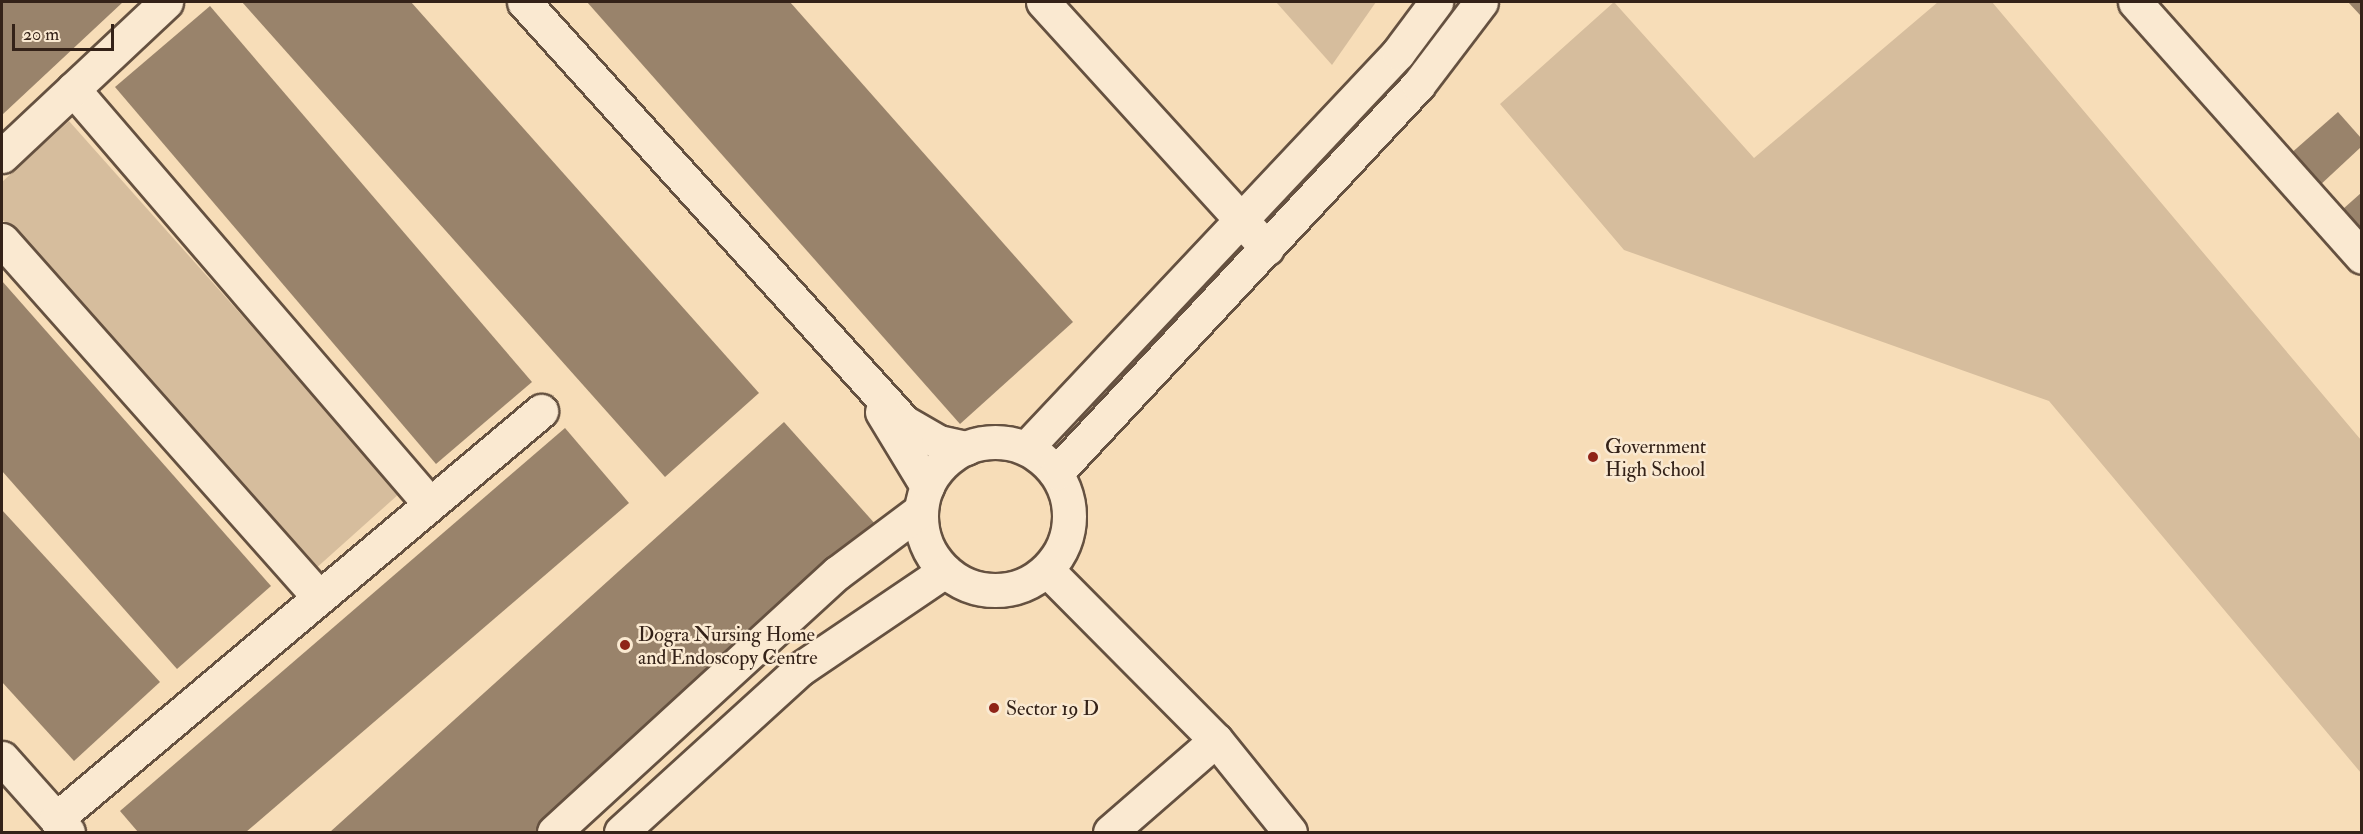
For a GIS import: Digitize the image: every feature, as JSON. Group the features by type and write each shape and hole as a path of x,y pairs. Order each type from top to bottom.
{"street":[{"path":"2,156 166,2"},
{"path":"524,2 904,422 938,442 966,448"},
{"path":"1043,2 1267,248"},
{"path":"1026,448 1398,53 1436,2"},
{"path":"1056,473 1418,85 1480,2"},
{"path":"2135,2 2361,257"},
{"path":"73,89 430,504"},
{"path":"2,240 319,597"},
{"path":"554,832 769,638 837,573 924,498 941,465 966,448 996,442 1026,448 1056,473 1067,497 1069,524 1062,548 1047,570 1022,586 992,591 963,583 945,571 932,554 923,535 924,498 861,377"},
{"path":"2,758 62,826 319,597 541,411"},
{"path":"1047,570 1216,740 1290,832"},
{"path":"621,832 800,669 945,571"},
{"path":"769,638 800,669"},
{"path":"1110,832 1216,740"}],"shaded area":[{"path":"1276,2 1376,2 1332,65"},
{"path":"1614,2 1754,158 1938,2 1992,2 2361,440 2361,773 2049,401 1624,250 1500,104"},
{"path":"69,121 400,493 314,570 2,219 2,182"}],"building":[{"path":"2,2 123,2 2,115"},
{"path":"242,2 411,2 759,393 665,477"},
{"path":"587,2 790,2 1073,322 960,424"},
{"path":"2348,2 2361,2 2361,16"},
{"path":"210,6 532,382 436,464 115,87"},
{"path":"2338,112 2361,138 2361,147 2318,187 2289,155"},
{"path":"2361,193 2361,229 2343,209"},
{"path":"2,281 271,586 177,669 2,471"},
{"path":"784,422 877,526 537,832 330,832"},
{"path":"565,428 629,503 246,832 138,832 120,811"},
{"path":"2,510 160,682 74,761 2,682"}],"place":[{"name":"Government High School","path":"1593,457"},
{"name":"Dogra Nursing Home and Endoscopy Centre","path":"625,645"},
{"name":"Sector 19 D","path":"994,708"}]}
